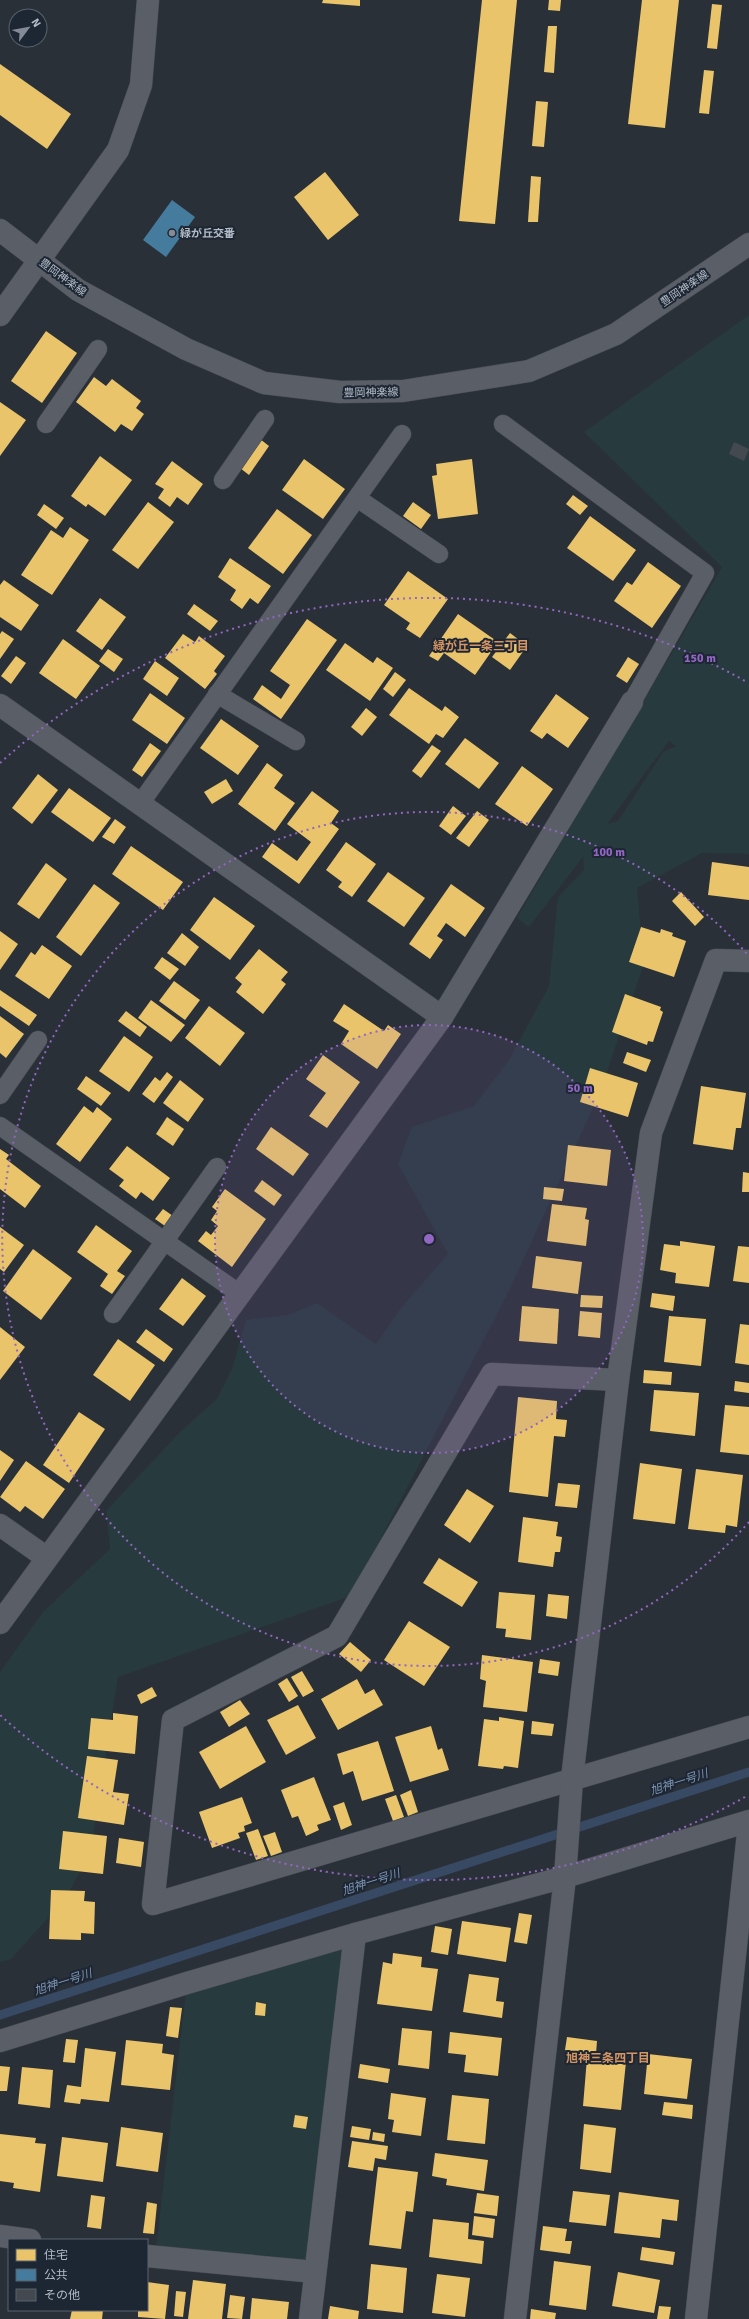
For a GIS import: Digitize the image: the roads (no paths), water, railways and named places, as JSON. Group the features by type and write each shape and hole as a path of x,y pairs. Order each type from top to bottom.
{"street":[{"path":"0,315 118,150 141,86 148,0"},
{"name":"豊岡神楽線","path":"0,230 78,290 186,350 264,383 340,392 403,392 529,371 616,334 749,244"},
{"path":"46,424 98,349"},
{"path":"223,480 265,419"},
{"path":"0,1622 442,1017 632,702 705,573 503,424"},
{"path":"140,804 402,434"},
{"path":"357,498 438,554"},
{"path":"217,694 296,741"},
{"path":"0,705 442,1017"},
{"path":"515,2319 565,1877 572,1779 618,1380 651,1133 716,960 749,961"},
{"path":"0,1095 38,1040"},
{"path":"0,1126 240,1294"},
{"path":"113,1314 217,1167"},
{"path":"618,1380 492,1374 337,1636 173,1720 153,1904 749,1727"},
{"path":"0,1525 47,1558"},
{"path":"0,2041 194,1981 355,1934 565,1877 749,1822 696,2319"},
{"path":"310,2319 355,1934"},
{"path":"0,2236 22,2239"},
{"path":"148,2256 316,2272"}],"waterway":[{"name":"旭神一号川","path":"0,2015 749,1772"}],"place":[{"name":"緑が丘交番","path":"172,233"}],"district":[{"name":"緑が丘一条三丁目","path":"481,646"},
{"name":"旭神三条四丁目","path":"608,2058"}]}
